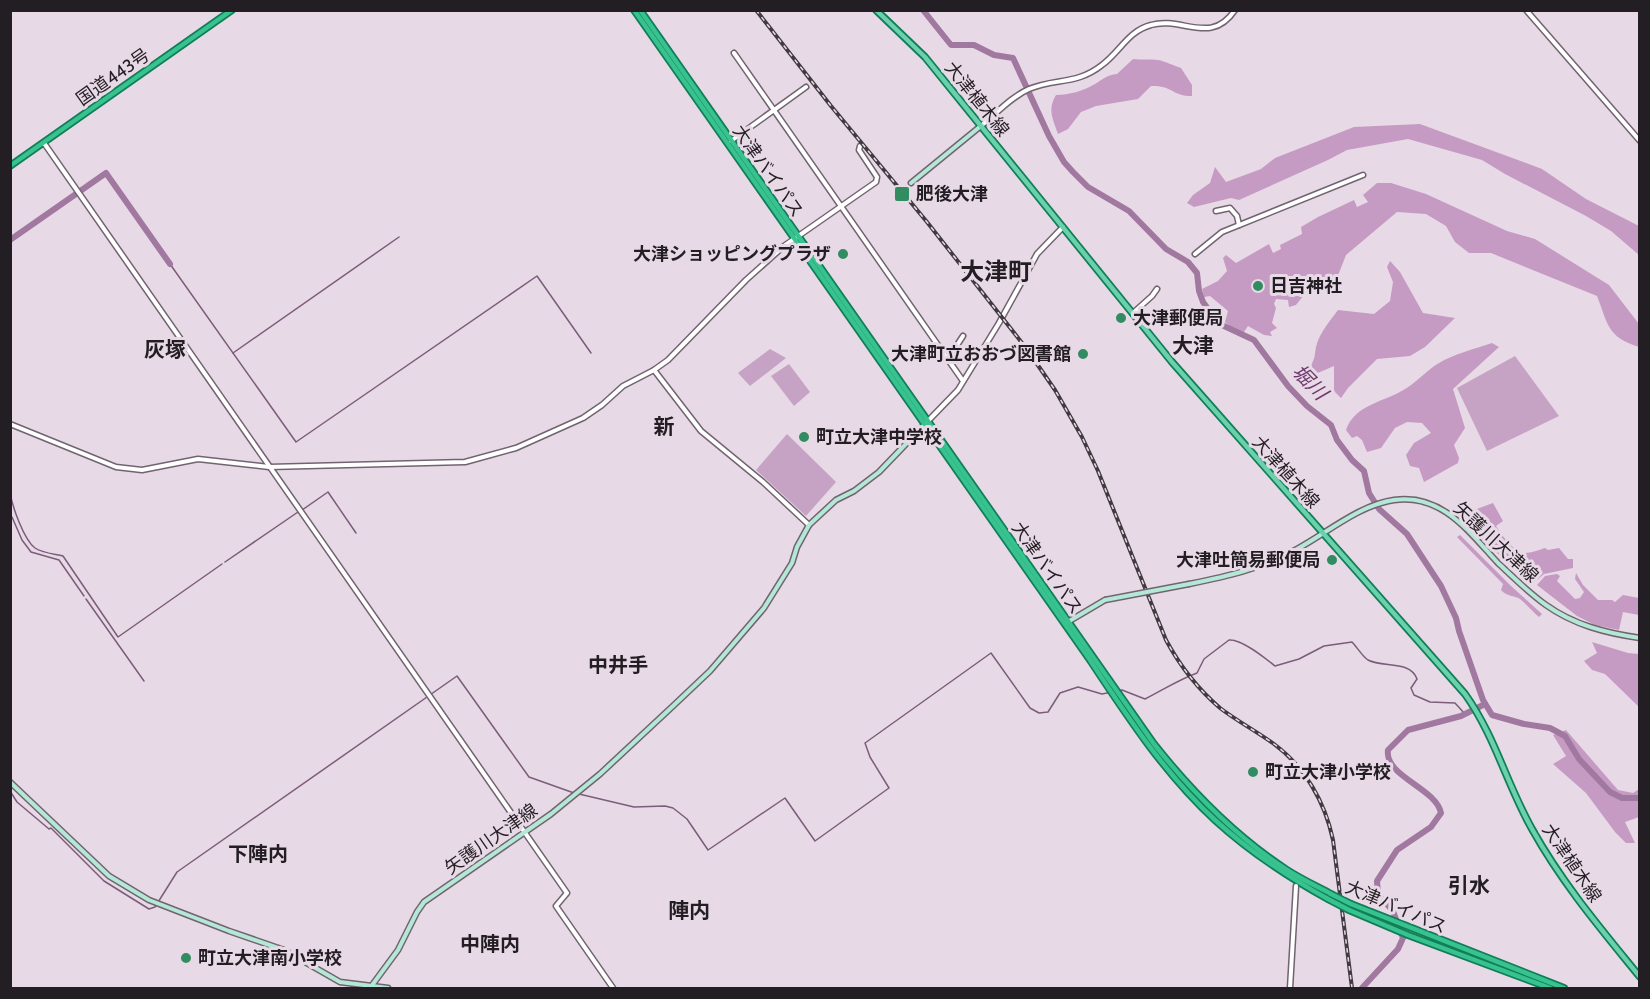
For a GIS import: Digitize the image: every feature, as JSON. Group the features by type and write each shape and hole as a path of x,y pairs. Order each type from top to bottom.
{"highway":[{"name":"国道443号","path":"10,166 232,10"},
{"name":"大津バイパス","path":"634,10 1066,623 1130,720 1198,803 1260,856 1349,910 1389,928 1550,988"},
{"name":"大津バイパス","path":"640,10 729,142"},
{"name":"大津バイパス","path":"1330,897 1564,988"}],"main road":[{"name":"大津植木線","path":"876,10 917,46 1172,362 1472,704 1488,731 1519,803 1551,862 1640,977"},
{"path":"911,183 982,125"},
{"name":"矢護川大津線","path":"371,987 398,950 424,902 525,834 600,774 710,671 764,608 792,563 797,547 809,525 824,509 854,491 879,472 926,423"},
{"name":"矢護川大津線","path":"1066,623 1105,600 1240,574 1271,562 1372,505 1406,499 1431,504 1456,518 1499,563 1544,604 1576,623 1640,638"},
{"path":"10,782 109,876 140,894 170,909 284,950 340,982 388,988"}],"street":[{"path":"982,125 1028,90 1087,75 1108,60 1130,35 1146,27 1176,23 1198,29 1212,28 1226,20 1235,10"},
{"path":"1526,10 1640,141"},
{"path":"734,53 963,381"},
{"path":"729,142 806,87"},
{"path":"44,142 567,893 556,906 613,988"},
{"path":"10,424 116,466 142,470 198,459 269,467 450,464 489,456 583,418 622,386 654,370 677,353 746,280 796,237 874,184 878,179 859,150 860,146"},
{"path":"1195,254 1222,232 1362,175"},
{"path":"1215,211 1230,208 1237,216 1239,225"},
{"path":"926,423 953,396 999,323 1037,254 1063,227"},
{"path":"1133,313 1157,289"},
{"path":"948,359 963,336"},
{"path":"654,370 701,431 757,476 809,525"},
{"path":"1290,988 1296,886"}],"shaded area":[{"path":"1133,59 1164,61 1181,68 1192,85 1192,96 1185,96 1163,87 1151,86 1138,99 1096,106 1081,112 1068,129 1058,134 1051,110 1056,95 1081,91 1108,76 1117,74"},
{"path":"1420,124 1542,169 1586,199 1639,226 1639,255 1611,231 1482,160 1408,139 1347,150 1239,200 1231,198 1194,207 1187,203 1193,195 1210,183 1215,167 1226,182 1261,169 1275,158 1354,127"},
{"path":"1377,183 1391,183 1426,194 1507,231 1535,239 1609,285 1639,324 1639,347 1620,339 1610,328 1597,296 1491,253 1469,253 1455,242 1446,226 1426,214 1397,212 1346,255 1337,278 1318,278 1316,290 1303,296 1296,305 1289,307 1288,300 1276,299 1272,323 1277,328 1270,332 1272,336 1264,335 1248,326 1244,332 1234,329 1225,322 1228,311 1210,296 1204,297 1202,289 1218,281 1227,271 1223,258 1226,255 1236,263 1269,244 1273,253 1281,249 1280,245 1302,234 1301,227 1318,217 1354,200 1357,207 1368,202 1363,195"},
{"path":"1390,261 1400,272 1423,313 1455,318 1425,347 1410,356 1377,359 1341,398 1334,391 1334,366 1311,374 1317,342 1338,310 1374,314 1390,301 1393,282 1387,267"},
{"path":"1492,343 1499,347 1453,389 1465,428 1454,445 1459,458 1458,463 1424,482 1419,468 1410,466 1406,455 1414,443 1431,433 1422,423 1407,422 1395,428 1381,448 1367,452 1362,440 1357,436 1352,438 1346,430 1356,414 1405,389 1439,363"},
{"path":"770,349 786,358 750,386 738,373"},
{"path":"1515,356 1559,416 1487,451 1457,388"},
{"path":"789,364 810,392 794,406 771,376"},
{"path":"787,434 836,482 806,516 756,470"},
{"path":"1493,503 1503,521 1496,526 1512,546 1525,553 1545,548 1548,550 1559,548 1568,559 1573,559 1573,568 1544,574 1531,585 1527,582 1461,514 1465,508 1474,510"},
{"path":"1460,535 1542,614 1539,617 1520,599 1501,590 1503,584 1457,537"},
{"path":"1576,573 1583,585 1598,600 1615,602 1623,595 1639,598 1639,615 1623,612 1619,630 1595,625 1577,616 1537,585 1545,576 1557,574 1560,576 1557,581 1575,599 1580,598 1584,592 1575,579"},
{"path":"1592,642 1639,654 1639,707 1605,674 1592,670 1584,661 1597,653"},
{"path":"1566,730 1618,790 1633,793 1639,789 1639,817 1625,822 1635,843 1626,843 1586,793 1553,764 1566,756 1553,735"}],"waterway":[{"name":"堀川","path":"923,10 951,45 974,45 994,55 1013,58 1049,136 1064,162 1088,187 1129,211 1166,249 1188,262 1197,273 1203,302 1214,317 1224,326 1254,340 1288,386 1307,406 1331,425 1337,440 1352,460 1364,471 1369,493 1379,509 1407,534 1441,586 1456,618 1483,700 1492,715 1550,728 1565,736 1579,759 1610,792 1622,798 1640,798"},
{"path":"10,240 106,173 170,264"},
{"path":"233,353 399,237"},
{"path":"170,264 296,442 537,276 591,353"},
{"path":"10,492 19,522 31,544 41,551 63,556 118,637 222,564"},
{"path":"302,510 328,492 356,533"},
{"path":"225,562 298,512"},
{"path":"12,517 22,540 31,552 59,560 84,596"},
{"path":"86,599 144,681"},
{"path":"579,794 634,807 673,808 687,819 708,850 785,798 815,841 889,788 870,757 865,743 991,653 1030,708 1039,713 1048,712 1060,693 1078,687 1102,694 1122,690 1145,699 1197,673 1204,659 1229,640 1247,646 1275,666 1299,659 1324,646 1352,642 1368,660 1402,667 1414,673 1417,679 1411,688 1414,695 1430,702 1455,703 1465,714"},
{"path":"10,791 17,802 49,829 51,828 104,881 149,909 155,907 177,872 457,676 529,777 574,793"},
{"path":"1362,988 1398,949 1403,938 1393,911 1378,894 1377,881 1397,850 1431,827 1441,813 1430,796 1394,767 1389,759 1388,750 1408,730 1461,716 1485,704"}],"railway":[{"path":"756,10 831,106 927,222 1026,348 1055,390 1082,437 1098,471 1166,640 1183,668 1220,708 1285,753 1312,786 1325,812 1333,840 1352,988"}],"place":[{"name":"肥後大津","path":"902,194"},
{"name":"大津ショッピングプラザ","path":"843,254"},
{"name":"日吉神社","path":"1258,286"},
{"name":"大津郵便局","path":"1121,318"},
{"name":"大津町立おおづ図書館","path":"1083,354"},
{"name":"町立大津中学校","path":"804,437"},
{"name":"大津吐簡易郵便局","path":"1332,560"},
{"name":"町立大津小学校","path":"1253,772"},
{"name":"町立大津南小学校","path":"186,958"}],"district":[{"name":"大津町","path":"996,271"},
{"name":"大津","path":"1193,345"},
{"name":"灰塚","path":"165,349"},
{"name":"新","path":"664,426"},
{"name":"中井手","path":"618,665"},
{"name":"下陣内","path":"258,854"},
{"name":"引水","path":"1469,885"},
{"name":"陣内","path":"689,910"},
{"name":"中陣内","path":"490,944"}]}
